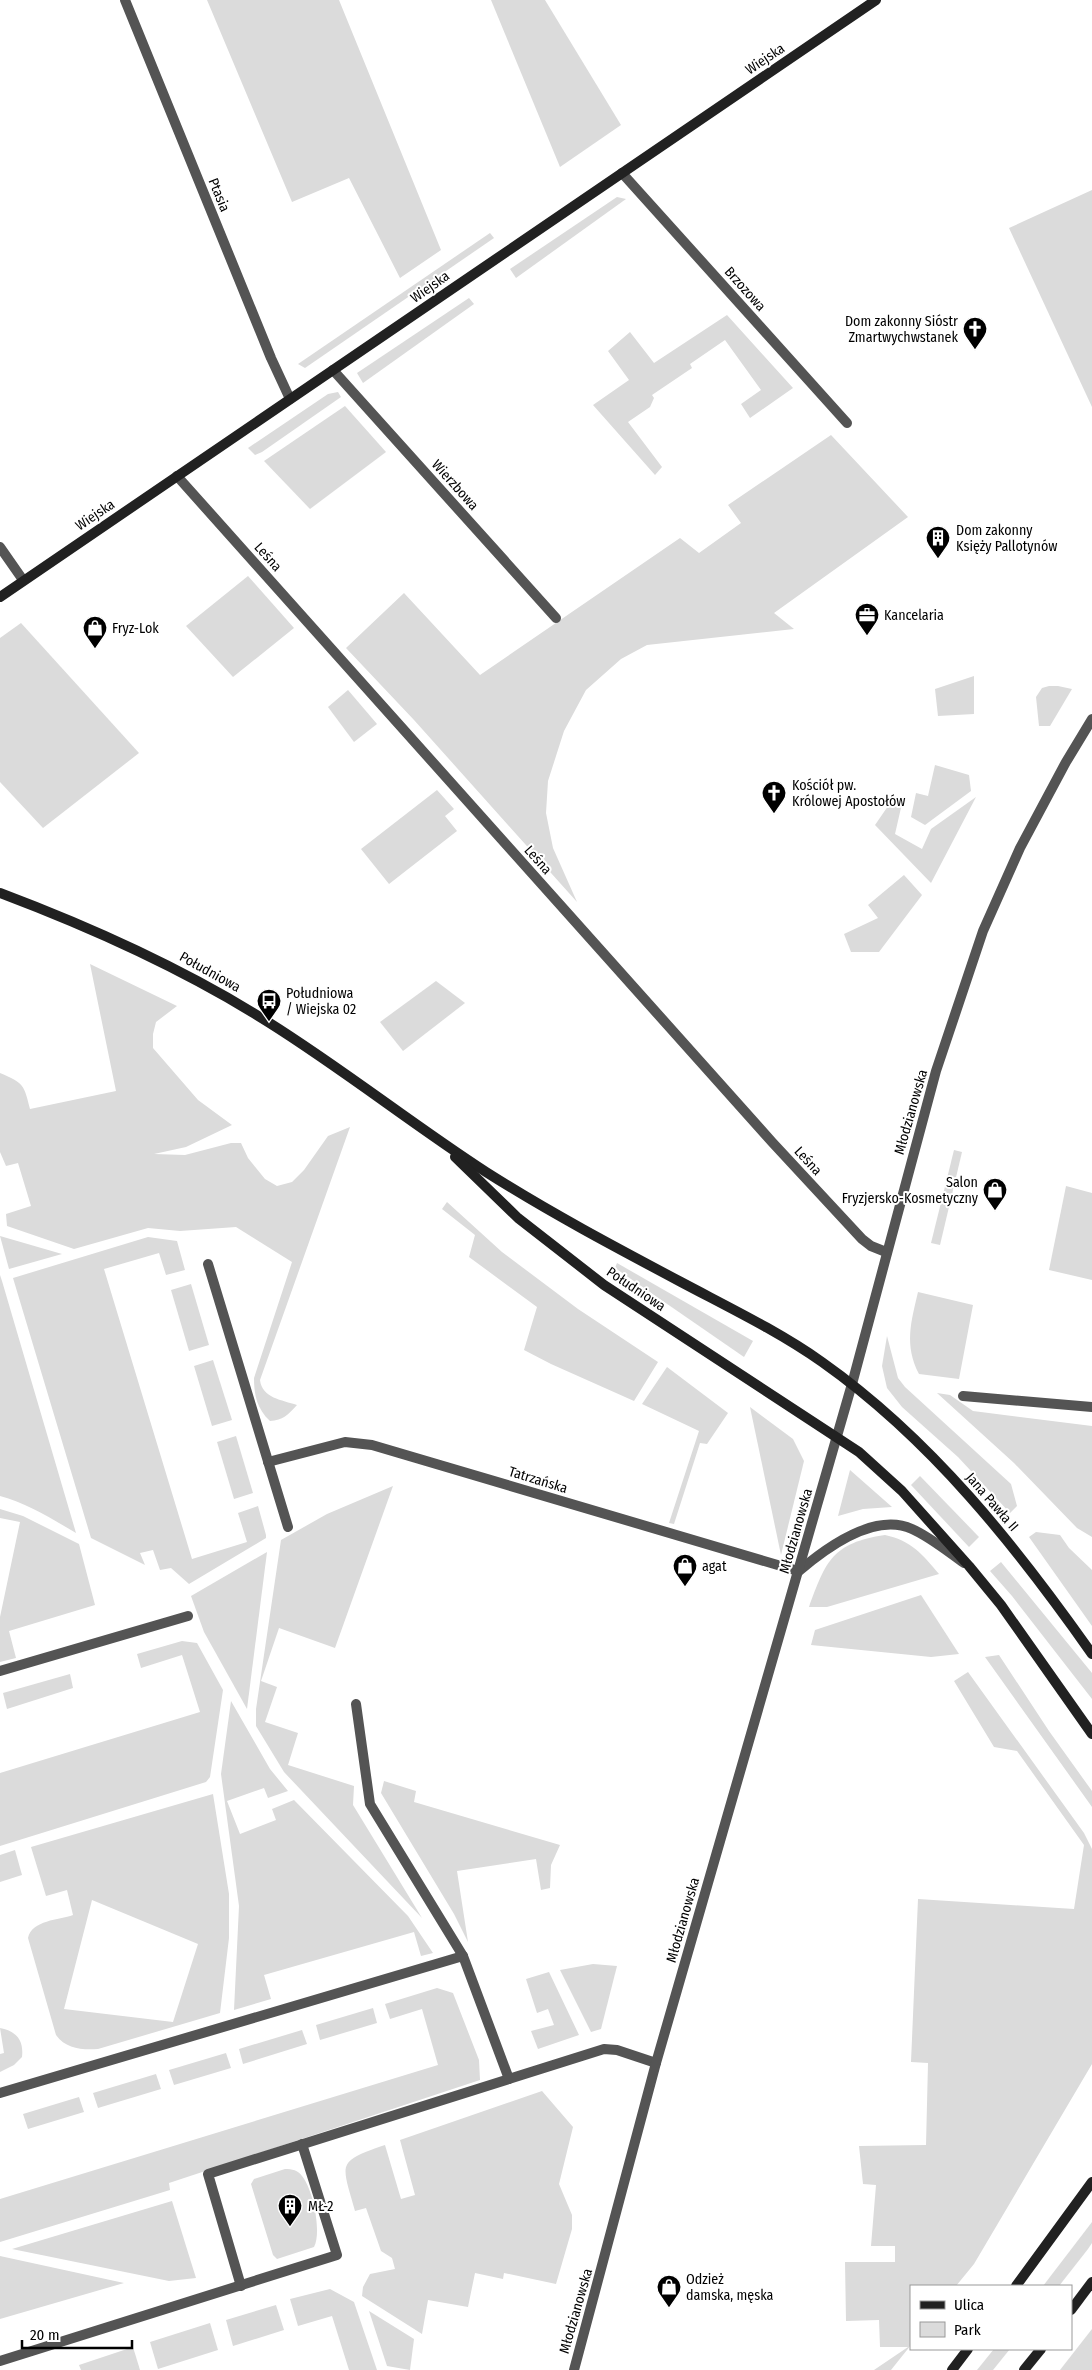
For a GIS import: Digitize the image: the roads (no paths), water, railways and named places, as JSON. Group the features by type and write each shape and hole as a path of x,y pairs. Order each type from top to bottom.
{"street":[{"name":"Ptasia","path":"125,0 271,358 290,399"},
{"name":"Wiejska","path":"0,597 876,0"},
{"name":"Brzozowa","path":"622,173 848,424"},
{"name":"Wierzbowa","path":"333,370 556,618"},
{"name":"Leśna","path":"177,476 779,1149 862,1239 871,1246 886,1252"},
{"path":"0,547 23,580"},
{"name":"Młodzianowska","path":"574,2370 656,2063 852,1384 936,1071 983,931 1020,848 1066,762 1092,719"},
{"name":"Południowa","path":"0,893 62,916 203,983 299,1042 438,1141 524,1196 622,1251 756,1321 819,1359 852,1384"},
{"name":"Południowa","path":"438,1141 518,1218 604,1285 837,1436"},
{"path":"208,1264 288,1527"},
{"name":"Jana Pawła II","path":"852,1384 941,1466 991,1520 1035,1574 1092,1654"},
{"path":"963,1396 1092,1408"},
{"path":"837,1436 858,1452 902,1492 969,1566 1001,1605 1092,1734"},
{"name":"Tatrzańska","path":"268,1462 345,1442 372,1445 798,1572"},
{"path":"798,1572 840,1540 867,1530 899,1525 912,1529 969,1566"},
{"path":"0,1671 188,1616"},
{"path":"356,1704 370,1804 463,1956 509,2079"},
{"path":"0,2093 463,1956"},
{"path":"241,2286 208,2174 604,2049 617,2050 656,2063"},
{"path":"0,2360 337,2256 302,2144"},
{"path":"1017,2285 1092,2182"},
{"path":"1072,2309 1092,2282"},
{"path":"952,2370 967,2350"},
{"path":"1024,2370 1040,2350"}],"place":[{"name":"Dom zakonny Sióstr Zmartwychwstanek","path":"975,350"},
{"name":"Dom zakonny Księży Pallotynów","path":"938,559"},
{"name":"Kancelaria","path":"867,636"},
{"name":"Fryz-Lok","path":"95,649"},
{"name":"Kościół pw. Królowej Apostołów","path":"774,814"},
{"name":"Południowa / Wiejska 02","path":"269,1022"},
{"name":"Salon Fryzjersko-Kosmetyczny","path":"995,1211"},
{"name":"agat","path":"685,1587"},
{"name":"MŁ-2","path":"290,2227"},
{"name":"Odzież damska, męska","path":"669,2308"}]}
